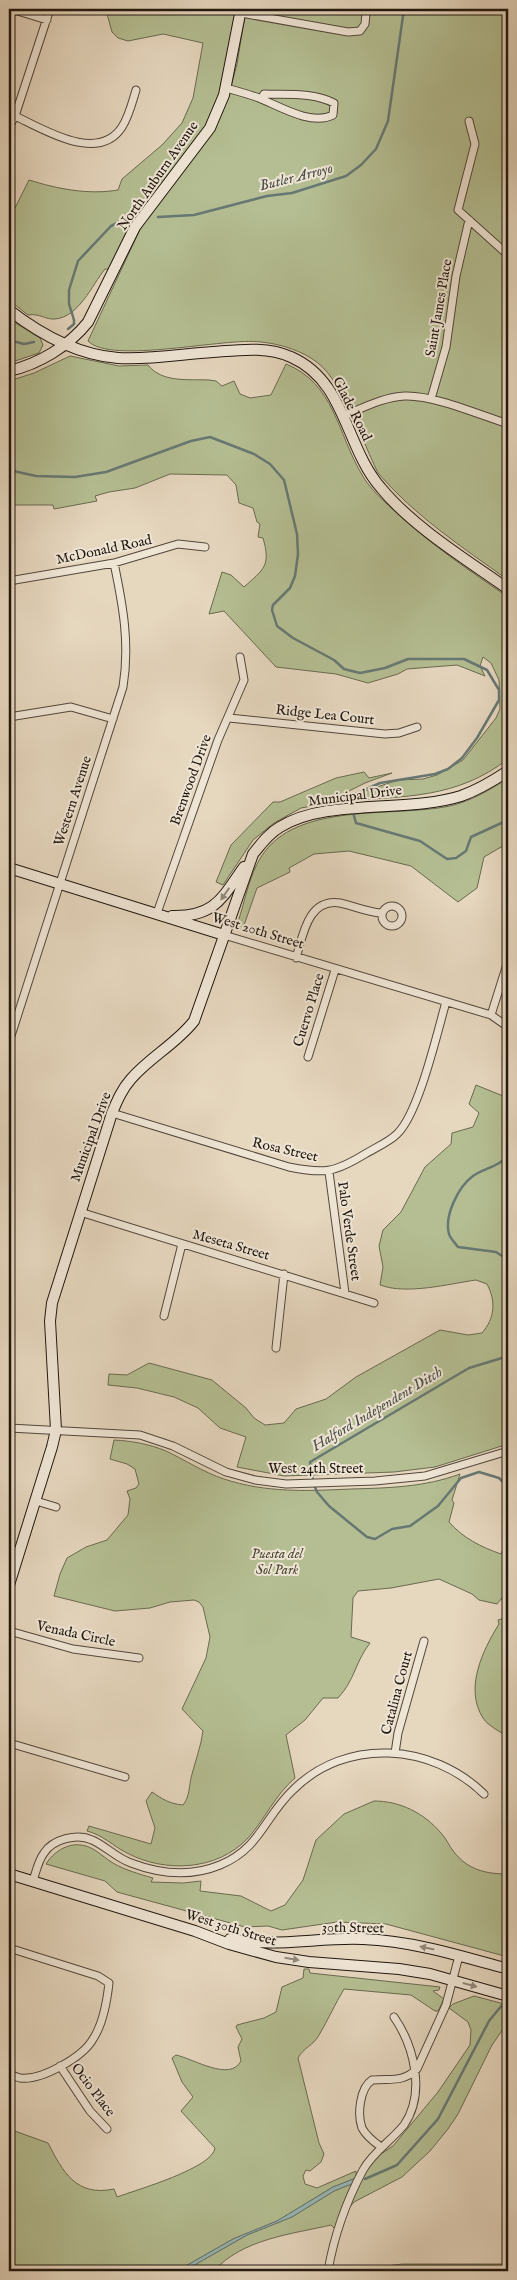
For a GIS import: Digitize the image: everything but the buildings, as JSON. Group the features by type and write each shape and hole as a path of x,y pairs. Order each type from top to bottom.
{"main road":[{"name":"North Auburn Avenue","path":"9,371 33,362 66,344 78,335 95,311 135,227 196,149 210,128 226,88 241,11"},
{"name":"Glade Road","path":"9,310 48,336 66,344 95,354 118,358 246,349 271,351 291,357 311,369 330,388 364,464 381,488 442,542 508,589"},
{"name":"Municipal Drive","path":"9,1585 13,1558 36,1501 56,1430 51,1312 57,1286 112,1113 120,1094 131,1079 181,1036 194,1021 253,854 265,839 279,827 304,816 435,801 459,796 483,787 508,770"},
{"path":"161,915 198,914 213,908 253,854"},
{"name":"West 20th Street","path":"9,868 224,936"},
{"name":"West 30th Street","path":"9,1874 195,1931 229,1944 276,1957 309,1962 399,1969 452,1980 508,1996"},
{"name":"30th Street","path":"195,1931 239,1940 298,1942 363,1939 427,1948 508,1969"}],"street":[{"path":"10,9 47,20"},
{"path":"9,127 15,116 50,9"},
{"path":"241,11 348,32 360,31 365,24 366,13"},
{"path":"226,88 316,118 327,118 333,115 335,108 334,103 325,98 313,96 264,94 261,99"},
{"path":"15,116 72,142 91,144 111,137 121,129 129,113 136,90"},
{"path":"469,121 475,144 458,210 508,255"},
{"name":"Saint James Place","path":"431,399 446,346 456,276 469,220"},
{"path":"343,416 380,400 405,396 431,399 508,424"},
{"name":"McDonald Road","path":"9,581 114,563 178,544 205,547"},
{"name":"Western Avenue","path":"9,1042 113,719 124,676 127,636 124,608 114,563"},
{"name":"Brenwood Drive","path":"161,915 218,740 244,680 240,657"},
{"path":"9,717 71,707 113,719"},
{"name":"Ridge Lea Court","path":"229,718 385,734 399,733 416,727"},
{"path":"296,958 308,920 320,906 331,902 341,903 371,912 382,913"},
{"name":"West 20th Street","path":"224,936 492,1015 500,1019 508,1027"},
{"path":"492,1015 508,960"},
{"name":"Cuervo Place","path":"308,1057 335,970"},
{"name":"Rosa Street","path":"112,1113 289,1167 311,1172 329,1172 354,1161 388,1141 404,1125 415,1103 446,1002"},
{"name":"Palo Verde Street","path":"329,1172 345,1294"},
{"name":"Meseta Street","path":"80,1212 374,1303"},
{"path":"164,1316 182,1244"},
{"path":"276,1348 284,1274"},
{"name":"West 24th Street","path":"9,1428 140,1435 173,1446 226,1472 255,1480 286,1484 375,1481 424,1476 508,1451"},
{"path":"36,1501 56,1507"},
{"name":"Venada Circle","path":"9,1631 73,1649 139,1658"},
{"name":"Catalina Court","path":"395,1753 398,1733 424,1641"},
{"path":"9,1742 125,1777"},
{"path":"33,1881 38,1864 46,1850 61,1840 72,1838 89,1839 122,1860 149,1869 181,1873 210,1869 228,1862 250,1845 261,1833 292,1790 318,1770 353,1756 395,1753 419,1757 442,1765 466,1779 484,1794"},
{"path":"9,1948 98,1976 108,1983 107,1996 93,2039 84,2051 60,2066 30,2077 21,2078 9,2074"},
{"path":"381,2148 368,2137 362,2127 361,2110 364,2088 372,2080 400,2079 409,2076 414,2071 424,2056 446,2005 459,1956"},
{"path":"328,2271 341,2218 352,2189 370,2159 396,2134 410,2113 415,2092 412,2054 405,2033 394,2017"},
{"name":"Ocio Place","path":"60,2066 90,2111 107,2129"}],"green space":[{"path":"113,9 237,9 223,84 205,128 110,269 105,269 78,307 64,317 55,319 28,315 9,300 9,220 29,180 73,190 96,192 118,190 122,179 162,145 182,123 193,98 203,43 163,34 128,41 118,38 112,32 107,14"},
{"path":"246,9 508,9 508,580 456,543 392,489 378,473 352,415 336,385 318,363 306,355 284,346 261,342 222,343 144,351 120,351 101,348 88,341 142,225 228,97 237,64"},
{"path":"9,319 40,338 43,345 39,353 9,363"},
{"path":"70,356 119,366 148,365 160,375 176,379 216,381 222,386 234,381 240,394 250,398 271,395 286,364 302,373 315,384 333,411 353,458 373,490 425,537 508,597 508,759 489,772 449,789 409,796 343,801 353,795 398,780 423,779 437,775 463,760 496,718 500,709 499,680 491,663 483,657 480,666 485,676 457,665 407,669 398,674 368,683 336,674 276,667 224,611 209,614 222,572 231,575 244,587 257,576 266,561 263,538 258,537 260,524 257,522 253,508 239,503 236,485 227,475 170,474 135,488 95,496 97,501 54,509 53,505 9,505 9,381 34,373"},
{"path":"364,772 369,778 392,773 365,783 323,804 301,808 274,823 253,840 223,885 216,882 231,845 273,802 280,802 336,778"},
{"path":"508,778 508,843 484,857 477,888 458,902 411,866 349,851 314,854 289,868 290,872 257,888 242,931 238,927 250,880 261,857 277,839 297,827 321,819 347,815 450,806 480,795"},
{"path":"476,1085 508,1098 508,1444 435,1467 394,1472 284,1476 237,1467 246,1437 220,1428 198,1408 174,1397 137,1388 108,1385 109,1374 127,1375 149,1363 212,1380 246,1408 254,1418 265,1425 284,1423 296,1409 326,1399 356,1377 440,1330 468,1335 482,1333 490,1321 493,1309 492,1297 487,1284 476,1280 415,1289 391,1288 380,1285 383,1267 379,1246 383,1230 401,1212 425,1167 451,1144 452,1133 473,1127 479,1113 469,1104"},
{"name":"Puesta del Sol Park","path":"114,1440 153,1446 224,1479 240,1484 271,1489 319,1490 393,1487 434,1482 460,1474 452,1500 454,1503 449,1522 466,1537 486,1548 501,1554 503,1549 508,1549 506,1593 497,1604 479,1600 472,1594 439,1579 391,1588 358,1591 353,1598 351,1637 370,1643 348,1684 338,1698 323,1698 305,1720 286,1735 295,1778 282,1792 254,1831 235,1849 206,1863 174,1866 158,1864 127,1853 98,1835 87,1831 89,1826 151,1844 155,1828 146,1801 152,1792 174,1804 183,1805 185,1802 203,1731 182,1709 206,1658 210,1637 203,1607 194,1600 170,1602 150,1608 115,1611 54,1596 67,1558 86,1547 107,1540 128,1515 130,1499 127,1491 136,1488 139,1484 135,1469 127,1464 110,1459"},
{"path":"508,1617 508,1737 491,1726 483,1718 475,1694 475,1682 482,1657 499,1624 498,1620"},
{"path":"374,1801 393,1803 419,1814 443,1835 459,1858 471,1867 485,1872 508,1874 508,1957 386,1924 337,1922 282,1930 268,1926 245,1927 117,1892 105,1881 46,1864 50,1858 66,1847 73,1845 86,1846 132,1872 153,1878 151,1882 183,1883 201,1881 200,1891 241,1896 271,1911 285,1905 303,1880 316,1840 344,1814"},
{"path":"304,1969 309,1969 310,1973 440,1987 439,1990 433,1991 444,1999 438,2011 435,2011 411,1995 344,1989 317,2039 298,2058 319,2143 324,2154 321,2162 310,2171 306,2170 303,2176 305,2184 317,2188 356,2171 356,2178 333,2187 277,2221 233,2239 177,2271 9,2271 9,2129 48,2143 59,2164 72,2180 80,2186 101,2191 114,2189 117,2197 156,2184 202,2163 211,2156 215,2148 181,2111 193,2097 182,2082 172,2058 176,2055 220,2069 236,2067 241,2061 238,2047 242,2039 236,2027 237,2025 264,2018 276,2012 282,1987 303,1978"},
{"path":"474,1996 508,2005 508,2022 492,2045 458,2114 430,2151 402,2177 354,2202 349,2208 351,2196 375,2158 393,2146 438,2092 470,2045 471,2030 468,2022 449,2008 453,2004"},
{"path":"354,2183 349,2190 335,2229 331,2225 268,2239 225,2260 214,2271 184,2271 247,2235 292,2217 334,2191"},
{"path":"402,2264 508,2264 508,2271 350,2271"}],"water":[{"path":"356,2178 354,2183 334,2191 292,2217 247,2235 184,2271 177,2271 233,2239 277,2221 333,2187"}],"waterway":[{"name":"Butler Arroyo","path":"158,217 194,215 267,196 292,193 346,176 361,165 376,149 388,121 403,16 406,9"},
{"name":"Butler Arroyo","path":"68,329 74,324 69,304 69,290 78,261 111,226 134,215"},
{"name":"Butler Arroyo","path":"9,340 24,344 34,342"},
{"name":"Halford Independent Ditch","path":"9,470 36,476 75,477 106,472 191,441 210,437 254,454 270,464 284,480 297,534 298,554 295,576 290,588 273,605 272,610 277,626 293,638 334,660 344,669 360,673 385,668 408,659 464,659 487,670 499,690 499,700 477,738 462,758 448,769 435,774 380,783 349,797 351,804"},
{"name":"Halford Independent Ditch","path":"353,812 356,823 420,841 447,859 456,858 466,851 471,837 508,820"},
{"name":"Halford Independent Ditch","path":"508,1153 498,1164 477,1173 462,1187 453,1202 448,1227 451,1239 458,1247 496,1252 508,1260"},
{"name":"Halford Independent Ditch","path":"508,1354 502,1358 469,1368 310,1462 313,1482 317,1492 329,1506 367,1537 375,1539 392,1529 410,1526 438,1506 461,1478 479,1472 499,1478 508,1487"},
{"name":"Halford Independent Ditch","path":"365,2179 397,2165 438,2119 489,2021 503,2004"}]}
